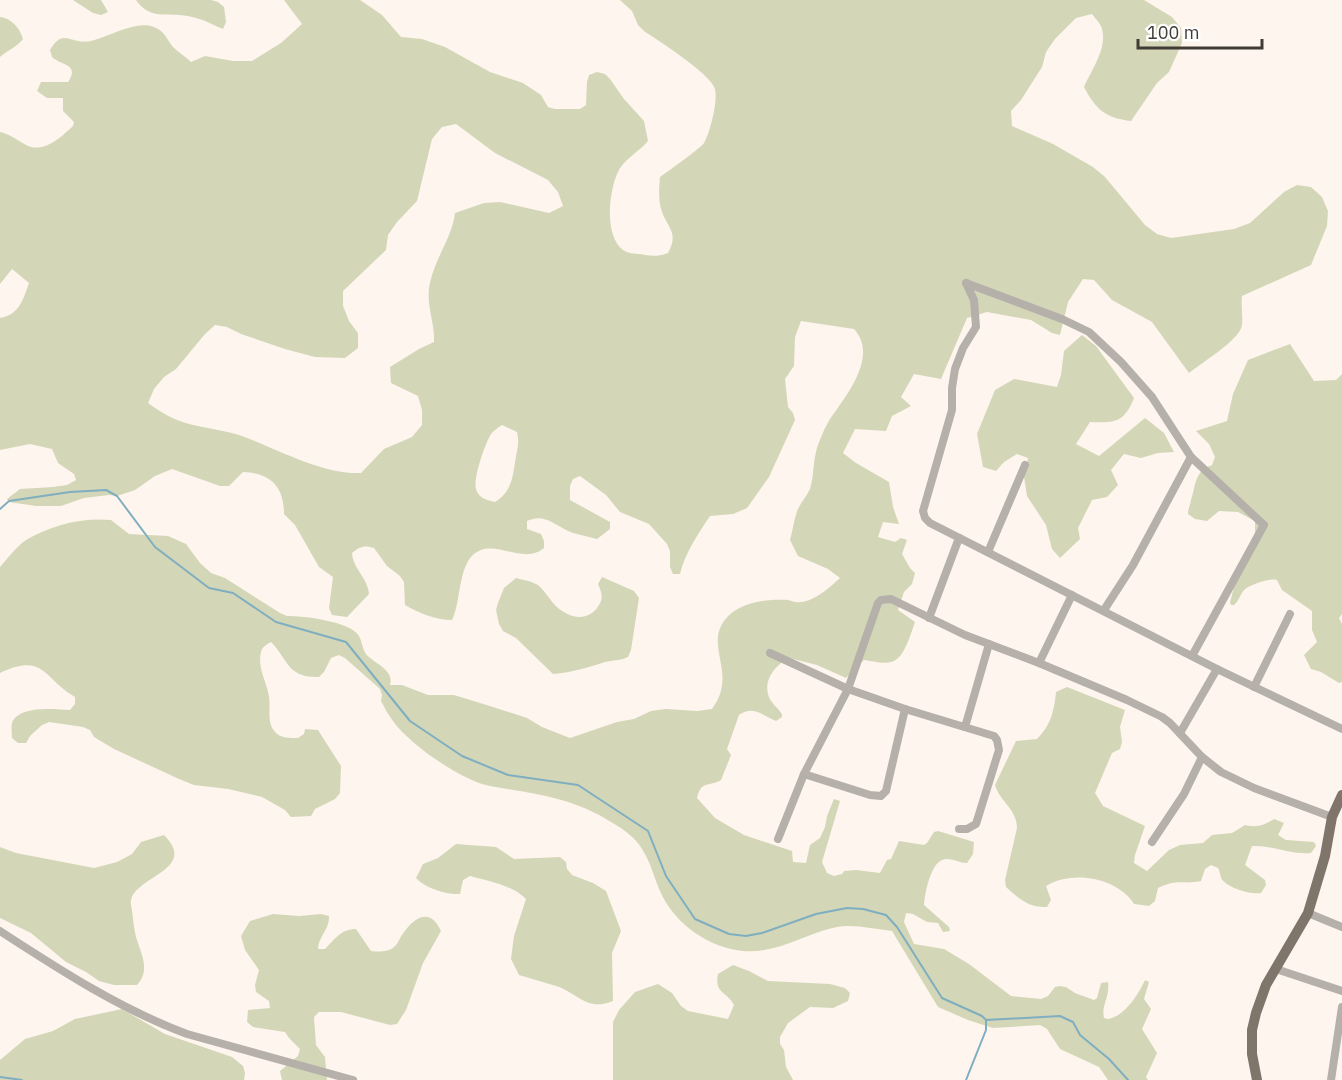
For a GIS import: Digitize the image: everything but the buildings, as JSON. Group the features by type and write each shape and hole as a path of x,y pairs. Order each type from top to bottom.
{"main road":[{"path":"1257,1080 1252,1054 1252,1029 1266,984 1308,913 1325,856 1332,817 1342,797"}],"street":[{"path":"1192,656 1264,525 1191,457 1152,397 1121,362 1089,332 1062,319 966,283 974,300 976,327 963,348 955,369 952,410 923,511 925,519 1217,669 1342,729"},
{"path":"1104,610 1128,572 1191,457"},
{"path":"988,552 1025,465"},
{"path":"929,618 959,538"},
{"path":"1039,663 1072,595"},
{"path":"778,839 804,774 848,689 878,603 881,600 891,599 929,618 1127,700 1162,717 1202,757 1221,772 1254,788 1332,817"},
{"path":"1254,687 1290,614"},
{"path":"965,727 989,644"},
{"path":"770,653 848,689 994,736 998,740 999,750 976,824 967,829 959,829"},
{"path":"1180,733 1217,669"},
{"path":"804,774 870,795 881,796 886,791 905,709"},
{"path":"1152,842 1184,794 1202,757"},
{"path":"1308,913 1342,927"},
{"path":"0,931 104,995 162,1024 187,1034 353,1080"},
{"path":"1276,969 1342,991"},
{"path":"1331,1080 1342,1007"}],"green space":[{"path":"73,0 101,0 108,12 101,15 93,13"},
{"path":"136,0 211,0 224,7 226,22 223,29 184,15 161,15 148,11"},
{"path":"284,0 360,0 382,15 401,37 422,39 445,47 490,72 523,83 541,95 548,107 555,109 580,109 586,105 589,75 597,72 605,74 644,121 648,141 620,169 614,182 610,202 613,234 623,250 633,254 654,256 668,253 673,235 661,208 660,177 704,143 713,117 716,94 715,89 704,75 684,58 644,31 638,25 632,11 620,0 1144,0 1172,17 1181,28 1182,43 1169,72 1157,83 1131,121 1115,118 1103,112 1093,102 1084,87 1103,41 1101,26 1092,14 1076,18 1055,39 1046,52 1042,67 1021,100 1011,111 1012,126 1053,144 1093,167 1105,177 1145,225 1157,234 1171,238 1234,229 1250,223 1284,192 1297,185 1311,187 1322,197 1328,211 1327,226 1311,265 1242,296 1240,331 1228,344 1189,373 1152,322 1112,300 1094,280 1083,279 1068,302 1060,335 1052,333 1031,320 987,312 967,318 941,379 914,374 901,397 911,406 892,416 886,431 855,429 843,453 889,482 893,507 899,524 883,522 878,537 895,542 901,538 907,540 902,554 915,573 912,584 904,592 898,610 915,622 904,649 898,658 891,662 864,660 846,678 817,665 789,658 784,661 772,672 767,688 770,699 782,717 776,721 753,711 739,715 727,749 731,755 721,780 703,786 697,798 715,818 744,835 792,851 793,862 806,863 810,845 820,838 834,799 840,801 822,862 827,873 834,876 844,871 856,870 880,873 887,860 891,859 899,841 924,845 934,832 938,831 974,842 973,854 967,863 950,859 941,860 933,870 927,885 924,905 949,927 950,931 943,932 938,923 927,922 913,914 906,913 904,922 914,944 944,949 969,964 1011,996 1041,999 1059,986 1094,1000 1097,998 1101,983 1108,982 1103,1013 1104,1018 1108,1019 1120,1014 1135,998 1145,980 1149,982 1144,999 1151,1009 1142,1029 1157,1053 1146,1077 1148,1080 1108,1080 1099,1067 1060,1049 1047,1029 1040,1025 993,1028 938,1007 892,931 844,926 824,930 775,948 750,951 724,947 701,937 690,930 673,912 660,891 645,854 624,830 582,807 538,794 478,783 451,769 423,750 401,730 381,701 380,689 339,655 331,658 319,677 294,671 271,642 261,652 260,664 268,691 270,721 273,729 280,736 295,738 304,734 305,729 318,730 341,766 340,793 335,799 315,809 311,816 291,817 285,810 262,797 228,789 194,785 114,749 83,727 49,722 42,725 26,743 18,743 12,738 12,723 21,713 38,709 70,710 75,704 75,697 35,667 26,665 0,673 0,567 26,540 56,526 78,521 111,520 129,534 168,536 186,544 200,563 211,573 225,578 280,613 287,616 326,620 354,631 359,636 367,655 390,676 390,685 402,685 428,695 454,695 527,718 542,727 570,738 617,722 634,719 651,711 712,709 722,684 718,641 719,631 724,621 744,606 761,601 798,602 812,599 840,578 828,569 798,556 790,540 795,516 810,489 820,441 828,422 857,376 862,363 863,351 861,340 854,329 801,321 795,337 794,366 785,379 788,407 795,420 769,477 747,508 733,514 710,516 689,551 680,574 673,574 667,544 649,524 620,512 606,495 580,476 573,479 570,486 570,500 610,522 610,529 597,539 573,533 545,519 527,521 527,529 541,534 544,548 529,554 488,549 473,555 464,571 452,620 427,616 405,605 404,582 400,576 387,566 374,548 365,546 352,553 369,594 347,617 332,615 329,608 333,577 319,567 295,525 284,514 282,496 274,483 261,475 243,472 229,486 220,486 172,469 155,476 135,490 117,496 84,498 61,506 36,506 9,502 7,499 20,489 67,485 76,480 74,474 58,463 52,449 30,444 0,450 0,318 16,310 29,283 12,269 0,284 0,132 26,145 39,147 52,143 73,126 74,122 63,111 63,98 47,98 37,91 41,82 68,82 71,76 71,69 52,57 50,50 59,39 91,41 131,27 147,25 161,31 173,47 191,62 205,56 233,61 252,61 281,43 302,24","holes":["456,124 495,153 548,180 558,192 563,206 549,213 500,202 484,203 455,213 451,231 432,274 429,290 434,342 390,367 391,383 418,396 422,410 422,425 412,437 384,449 361,473 346,472 299,460 239,435 183,422 157,410 148,403 154,389 164,377 176,369 215,325 315,357 345,358 358,348 358,333 349,321 343,306 343,291 386,250 388,235 417,201 432,139 442,127","502,425 517,432 518,444 511,482 505,493 495,502 481,497 477,492 476,477 489,439 492,433"]},
{"path":"0,17 14,24 23,39 0,57"},
{"path":"1082,335 1096,346 1134,398 1118,420 1090,422 1076,444 1099,456 1145,418 1164,433 1174,452 1158,453 1141,458 1124,454 1111,470 1118,485 1107,497 1092,500 1078,528 1080,539 1060,558 1052,549 1046,525 1027,496 1024,477 1028,458 1017,454 1004,462 996,471 983,467 977,434 995,390 1014,379 1057,387 1064,351"},
{"path":"1290,344 1314,381 1336,380 1342,374 1342,614 1339,618 1342,624 1342,682 1339,683 1311,669 1304,655 1317,642 1312,630 1312,611 1282,590 1277,580 1256,583 1248,587 1236,603 1231,605 1242,558 1255,533 1255,521 1238,512 1219,511 1207,521 1195,519 1188,514 1197,479 1202,471 1212,465 1215,457 1209,444 1196,431 1227,421 1233,394 1248,360"},
{"path":"602,577 634,591 639,598 628,657 553,674 516,638 503,631 499,624 496,610 498,603 504,588 516,578 538,585 564,612 583,617 594,611 601,602 602,597 598,584"},
{"path":"1067,687 1125,710 1120,727 1122,742 1120,749 1112,753 1095,793 1103,806 1145,826 1134,863 1147,871 1169,850 1180,845 1203,843 1212,835 1232,833 1245,825 1260,825 1274,819 1284,823 1278,835 1286,840 1314,842 1316,846 1311,853 1304,853 1252,846 1245,865 1265,880 1266,885 1261,893 1246,892 1228,885 1221,878 1218,868 1211,865 1205,869 1201,881 1176,882 1158,888 1155,901 1149,906 1134,904 1126,895 1106,882 1081,878 1068,878 1046,886 1051,900 1047,907 1025,902 1006,887 1005,880 1017,828 1014,816 995,785 1016,741 1037,739 1051,717 1056,692"},
{"path":"164,835 173,846 174,856 171,863 138,889 131,900 135,934 144,968 137,985 114,985 99,981 66,962 31,933 0,918 0,847 16,853 94,868 117,862 132,854 141,842"},
{"path":"456,844 496,847 514,859 560,857 566,862 567,869 572,875 606,891 621,931 612,953 613,1001 604,1004 589,1003 564,989 519,975 511,959 514,936 526,899 514,890 470,876 463,880 460,894 449,893 425,885 416,878 423,864 438,858"},
{"path":"273,914 329,916 328,925 318,949 325,949 342,933 356,929 371,951 389,950 395,946 412,923 422,917 432,919 441,931 423,963 406,1010 397,1024 390,1025 341,1012 319,1012 314,1017 316,1045 325,1057 327,1080 282,1080 280,1071 298,1056 300,1049 285,1032 253,1027 247,1022 248,1010 270,1008 269,1001 256,992 255,985 259,970 245,950 241,936 250,921"},
{"path":"733,965 768,981 830,984 845,988 850,993 848,1001 833,1008 810,1007 788,1023 780,1037 780,1044 784,1050 786,1067 793,1080 613,1080 613,1022 619,1010 635,992 658,984 672,993 681,1006 688,1011 728,1019 734,1005 719,989 717,981 718,974"},
{"path":"122,1009 165,1034 232,1057 243,1066 244,1080 0,1080 0,1060 25,1039 53,1031 75,1019"}],"waterway":[{"path":"0,509 9,501 70,492 106,490 117,496 155,547 209,588 233,593 276,622 346,642 410,721 462,756 508,775 578,785 648,831 666,876 695,919 729,934 746,936 762,933 816,914 847,908 863,909 886,915 897,927 942,998 986,1020 1060,1016 1073,1022 1080,1035 1109,1059 1128,1080"},
{"path":"966,1080 986,1030 986,1020"},
{"path":"0,1077 22,1080"}]}
